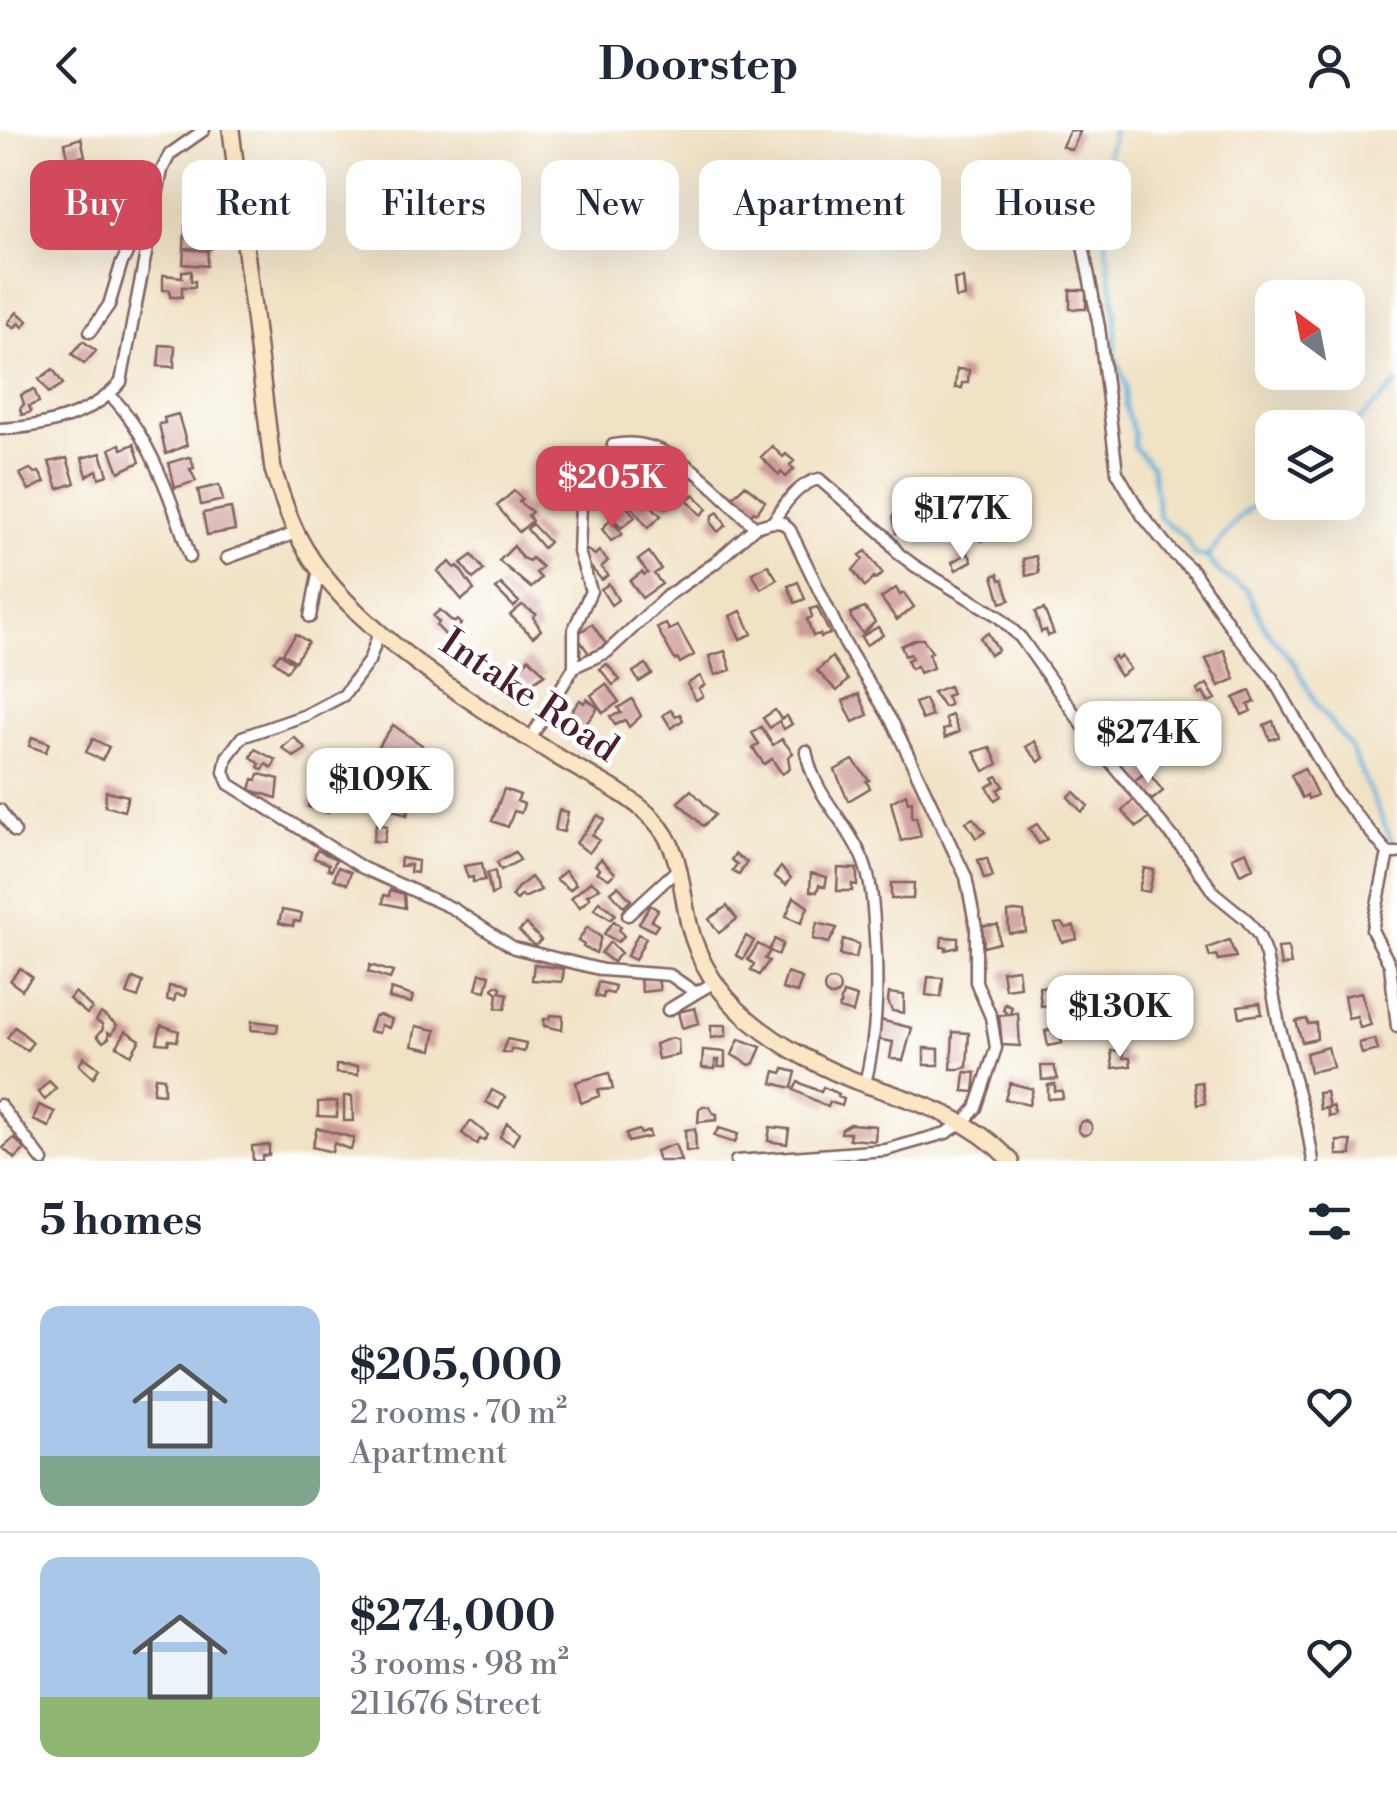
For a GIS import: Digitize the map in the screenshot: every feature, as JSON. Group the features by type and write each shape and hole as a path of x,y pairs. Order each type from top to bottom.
{"street":[{"path":"162,170 170,154 204,130"},
{"name":"Intake Road","path":"231,130 273,470 296,533 320,569 358,616 379,632 530,739 650,816 672,844 690,926 706,969 748,1019 786,1045 864,1084 924,1102 964,1122 1011,1161"},
{"path":"90,332 109,305 122,265 132,250"},
{"path":"0,429 48,424 95,405 121,382 141,250"},
{"path":"1085,250 1086,275 1099,327 1117,472 1142,515 1172,552 1194,571 1235,633 1273,679 1337,792 1392,853 1372,930 1390,965 1397,1027"},
{"path":"110,394 128,415 156,469 190,557"},
{"path":"614,445 629,442 655,448 690,467 755,527"},
{"path":"773,522 781,507 806,483 819,479 884,534 914,566 998,616 1020,638 1098,748 1187,854 1214,893 1246,919 1259,936 1283,1044 1307,1126 1312,1161"},
{"path":"530,739 574,667 574,630 591,591 579,552 582,482"},
{"path":"574,667 623,640 667,596 715,563 755,527 783,523 790,530 845,644 894,725 966,876 976,928 976,982 991,1016 996,1048 976,1108 964,1122 946,1133 886,1150 736,1161"},
{"path":"227,558 296,533"},
{"path":"310,618 320,569"},
{"path":"379,632 369,660 344,695 306,715 242,737 227,758 224,772 229,784 363,868 452,908 514,948 603,970 670,975 696,992"},
{"path":"806,750 814,782 862,858 870,881 878,976 874,1037 864,1084"},
{"path":"0,810 15,832"},
{"path":"628,915 680,867"},
{"path":"668,1010 715,982"},
{"path":"0,1104 43,1161"}],"building":[{"path":"1070,130 1080,132 1072,150 1062,146"},
{"path":"81,138 85,156 68,159 65,143"},
{"path":"184,250 208,251 207,266 183,264"},
{"path":"182,271 191,271 195,287 182,287 182,297 170,297 170,290 163,290 163,275 182,277"},
{"path":"963,278 965,297 956,298 954,279"},
{"path":"1070,290 1086,290 1086,309 1070,309"},
{"path":"17,312 28,321 23,327 19,323 14,328 8,323"},
{"path":"83,341 96,351 84,364 72,354"},
{"path":"160,345 175,346 174,367 158,366"},
{"path":"53,369 63,384 49,393 39,379"},
{"path":"957,369 969,370 968,383 962,383 962,388 955,388"},
{"path":"34,389 39,402 29,406 31,412 22,415 21,395"},
{"path":"178,414 187,445 166,454 159,424"},
{"path":"120,444 122,449 134,444 140,462 119,472 110,449"},
{"path":"772,446 794,461 790,465 794,469 786,477 761,457"},
{"path":"101,453 108,475 99,478 97,470 87,476 82,458"},
{"path":"188,457 196,481 175,488 169,463"},
{"path":"67,458 75,483 58,489 49,462"},
{"path":"621,468 634,485 621,495 606,475"},
{"path":"30,469 39,472 45,482 29,490 20,474"},
{"path":"665,480 679,498 666,508 650,488"},
{"path":"219,485 223,500 201,505 198,490"},
{"path":"745,485 765,501 757,513 754,511 748,517 730,499"},
{"path":"514,491 522,499 519,502 532,512 528,515 532,521 519,532 497,506"},
{"path":"694,494 707,509 701,515 687,500"},
{"path":"645,499 661,516 648,528 631,506"},
{"path":"622,500 635,517 621,528 608,511"},
{"path":"231,508 235,530 207,535 203,513"},
{"path":"718,512 726,525 718,532 711,523"},
{"path":"913,512 916,529 896,533 893,516"},
{"path":"989,513 1001,534 981,541 975,520"},
{"path":"611,519 622,534 611,541 602,529"},
{"path":"532,524 549,542 543,548 527,529"},
{"path":"964,529 969,545 960,548 954,532"},
{"path":"514,546 522,558 532,558 542,567 536,573 541,578 531,588 499,561"},
{"path":"587,550 595,555 599,551 608,561 601,567 608,575 602,580 580,555"},
{"path":"866,551 883,574 865,587 853,570"},
{"path":"649,552 661,569 654,574 662,584 642,598 630,581 642,572 648,573 638,560"},
{"path":"968,553 972,561 956,570 952,562"},
{"path":"472,555 484,570 473,579 461,563"},
{"path":"1036,556 1039,573 1026,576 1023,559"},
{"path":"450,562 455,568 458,566 474,590 462,600 438,571"},
{"path":"768,565 777,579 761,589 752,573"},
{"path":"998,574 1010,600 1001,603 993,576"},
{"path":"798,582 805,599 795,603 788,586"},
{"path":"501,584 519,602 514,607 496,589"},
{"path":"609,584 618,600 611,605 601,589"},
{"path":"896,588 914,607 897,620 881,598"},
{"path":"522,605 536,614 533,617 541,630 533,637 510,615"},
{"path":"817,607 830,634 821,637 813,636 807,619 812,617 810,609"},
{"path":"865,608 875,622 863,634 851,613"},
{"path":"1044,609 1054,634 1048,636 1046,630 1041,632 1035,612"},
{"path":"440,610 454,623 457,620 461,624 450,640 433,616"},
{"path":"741,611 752,634 740,639 730,616"},
{"path":"592,624 606,644 590,655 576,635"},
{"path":"666,624 669,630 678,626 694,655 680,663 675,660 657,628"},
{"path":"878,627 883,635 866,645 861,637"},
{"path":"988,633 998,650 990,655 980,638"},
{"path":"296,634 308,642 295,661 283,653"},
{"path":"923,639 932,652 929,653 933,668 920,673 917,666 911,669 907,660 912,658 910,654 905,656 901,646"},
{"path":"449,647 463,655 461,663 455,664 444,652"},
{"path":"1224,650 1235,679 1219,686 1206,659"},
{"path":"725,651 731,670 715,675 709,656"},
{"path":"280,653 293,663 287,671 274,661"},
{"path":"1121,656 1130,669 1120,676 1110,660"},
{"path":"832,657 848,680 837,691 817,671"},
{"path":"529,658 545,674 529,685 516,672"},
{"path":"607,664 620,680 613,685 600,669"},
{"path":"646,664 652,674 639,682 633,672"},
{"path":"700,676 705,685 699,689 703,696 696,700 687,684"},
{"path":"511,679 522,690 513,700 500,687"},
{"path":"606,684 619,702 603,713 591,695"},
{"path":"1207,684 1216,699 1208,702 1197,690"},
{"path":"949,686 952,694 946,696 950,705 944,707 933,692"},
{"path":"1250,691 1255,702 1248,705 1251,711 1242,715 1234,698"},
{"path":"859,694 868,715 853,722 843,701"},
{"path":"587,699 598,708 575,738 569,736 561,725 580,700 584,703"},
{"path":"632,699 641,716 629,727 625,720 615,725 610,716 621,713 618,708"},
{"path":"925,699 932,716 922,720 915,703"},
{"path":"671,710 683,720 671,728 663,715"},
{"path":"775,710 781,719 787,716 792,724 784,729 779,721 770,728 763,718"},
{"path":"952,715 959,732 945,738 943,730 949,728 945,718"},
{"path":"1273,721 1279,737 1270,740 1264,725"},
{"path":"393,725 422,745 405,770 376,750"},
{"path":"761,727 773,745 782,739 793,753 788,757 790,769 782,774 772,759 764,764 753,748 759,744 752,733"},
{"path":"32,737 49,743 46,752 29,746"},
{"path":"294,737 306,749 294,757 282,748"},
{"path":"93,739 109,747 102,760 86,752"},
{"path":"1035,741 1044,758 1039,762 1026,747"},
{"path":"990,747 998,764 984,771 974,752"},
{"path":"255,749 276,760 272,768 266,764 263,770 258,767 260,764 251,757"},
{"path":"853,760 869,780 866,781 870,788 848,801 835,770"},
{"path":"1304,768 1317,795 1308,799 1307,795 1302,798 1291,775"},
{"path":"1147,771 1163,791 1152,800 1133,782"},
{"path":"259,774 279,779 277,798 250,790"},
{"path":"351,774 371,782 364,801 343,793"},
{"path":"997,776 1004,786 995,800 987,787 996,782 993,778"},
{"path":"504,789 520,795 517,801 524,804 521,813 514,811 508,827 492,821"},
{"path":"691,790 715,815 703,826 678,802"},
{"path":"106,791 128,796 124,811 105,806"},
{"path":"1074,792 1088,806 1082,812 1068,797"},
{"path":"397,794 405,797 402,804 409,807 407,815 392,809"},
{"path":"906,794 908,802 912,801 912,818 916,817 921,836 901,841 891,802"},
{"path":"325,797 332,799 328,813 308,807 310,799 323,803"},
{"path":"1135,798 1152,816 1137,827 1122,811"},
{"path":"559,810 568,812 564,832 555,830"},
{"path":"598,815 605,820 592,835 599,840 589,853 576,843"},
{"path":"973,818 985,832 976,838 966,822"},
{"path":"376,824 387,826 384,842 373,841"},
{"path":"1037,824 1047,839 1039,844 1029,829"},
{"path":"317,850 336,859 332,870 328,869 329,864 314,858"},
{"path":"1246,851 1253,868 1240,874 1232,857"},
{"path":"515,852 520,860 501,870 497,862"},
{"path":"735,854 747,862 739,875 732,871 737,864 731,860"},
{"path":"401,858 418,861 417,873 410,872 411,865 400,866"},
{"path":"987,858 993,877 984,879 978,860"},
{"path":"601,859 615,873 609,879 597,872 600,869 595,865"},
{"path":"482,863 485,880 473,882 464,866"},
{"path":"338,867 351,872 347,884 334,879"},
{"path":"781,867 791,878 786,885 774,876"},
{"path":"838,868 857,869 857,885 852,884 852,891 837,891"},
{"path":"1144,868 1154,870 1149,892 1139,890"},
{"path":"495,871 498,892 491,895 487,873"},
{"path":"565,871 576,884 570,890 556,879"},
{"path":"811,873 827,877 825,887 819,885 817,892 810,891"},
{"path":"531,877 541,890 517,900 512,896"},
{"path":"591,881 600,888 587,895 590,898 580,907 571,898"},
{"path":"891,883 914,883 913,899 891,899"},
{"path":"618,886 631,900 624,907 611,892"},
{"path":"390,890 404,894 405,908 383,903"},
{"path":"794,897 808,907 801,923 786,916"},
{"path":"599,901 615,914 611,919 594,909"},
{"path":"650,905 658,910 651,921 658,925 654,931 639,923"},
{"path":"727,906 737,919 719,933 709,919"},
{"path":"282,910 302,914 300,922 294,921 293,926 279,923"},
{"path":"1008,912 1024,912 1026,932 1009,933"},
{"path":"614,921 624,936 618,942 604,934"},
{"path":"817,923 837,928 829,943 813,939"},
{"path":"1062,923 1066,928 1074,926 1077,939 1062,942 1055,924"},
{"path":"526,924 541,940 535,946 519,931"},
{"path":"998,925 999,943 984,947 982,926"},
{"path":"587,927 601,937 596,953 578,941"},
{"path":"638,934 646,938 635,960 627,956"},
{"path":"746,936 754,941 743,959 736,955"},
{"path":"942,937 958,938 958,947 941,947"},
{"path":"775,939 783,944 778,955 770,951 765,959 769,961 759,975 751,970 754,964 748,960 758,944 769,950"},
{"path":"843,939 859,944 856,958 840,955"},
{"path":"1229,940 1236,957 1210,957 1207,948"},
{"path":"610,942 621,953 613,962 601,953"},
{"path":"1288,947 1291,964 1281,966 1278,948"},
{"path":"534,964 564,969 562,982 532,980"},
{"path":"370,965 393,972 390,979 368,972"},
{"path":"20,968 32,977 22,990 10,981"},
{"path":"1018,969 1020,987 1005,989 1002,971"},
{"path":"480,973 490,975 486,991 476,989"},
{"path":"787,973 802,978 797,993 782,989"},
{"path":"928,977 943,978 941,997 926,995"},
{"path":"133,978 143,982 138,998 127,994"},
{"path":"658,978 660,990 642,992 640,980"},
{"path":"832,980 840,988 832,996 824,988"},
{"path":"598,982 615,986 613,994 595,996"},
{"path":"496,985 501,987 500,992 508,994 505,1009 496,1008"},
{"path":"1058,985 1059,990 1063,989 1061,1004 1041,1006 1039,987"},
{"path":"169,986 186,989 185,996 176,994 174,1001 167,1000"},
{"path":"391,989 413,996 411,1003 389,998"},
{"path":"75,992 92,1008 87,1014 69,999"},
{"path":"1361,992 1371,1025 1360,1028 1357,1016 1348,1018 1344,996"},
{"path":"843,993 857,997 853,1013 839,1009"},
{"path":"889,993 904,995 904,1013 892,1011"},
{"path":"1260,1003 1262,1014 1240,1017 1238,1006"},
{"path":"1005,1004 1012,1007 1010,1014 1018,1013 1020,1046 1002,1045 999,1015 1007,1014 1003,1010"},
{"path":"695,1008 699,1023 682,1028 678,1012"},
{"path":"101,1013 117,1025 103,1042 97,1036 103,1029 96,1021"},
{"path":"550,1015 563,1016 562,1030 544,1026 544,1019"},
{"path":"374,1017 392,1019 389,1028 381,1025 379,1033 369,1031"},
{"path":"1307,1019 1308,1024 1316,1023 1317,1039 1302,1042 1296,1021"},
{"path":"880,1020 912,1028 903,1061 890,1058 893,1042 876,1039"},
{"path":"252,1021 278,1024 277,1032 251,1030"},
{"path":"161,1025 179,1031 177,1041 157,1043"},
{"path":"711,1025 726,1025 726,1036 711,1038"},
{"path":"416,1026 436,1030 432,1050 412,1046"},
{"path":"15,1027 33,1042 27,1050 7,1038"},
{"path":"1058,1028 1062,1043 1048,1046 1045,1031"},
{"path":"126,1031 140,1040 131,1055 117,1046"},
{"path":"953,1032 969,1033 967,1067 951,1069"},
{"path":"507,1039 526,1043 524,1052 502,1052"},
{"path":"739,1039 761,1047 754,1063 750,1065 732,1055"},
{"path":"1375,1039 1378,1050 1362,1054 1359,1043"},
{"path":"678,1040 679,1055 658,1059 655,1044"},
{"path":"1328,1047 1333,1067 1310,1072 1306,1053"},
{"path":"924,1048 939,1049 939,1065 924,1065"},
{"path":"703,1050 725,1052 725,1067 718,1067 719,1060 715,1060 715,1069 702,1068"},
{"path":"1122,1050 1123,1058 1130,1058 1131,1066 1113,1068 1111,1051"},
{"path":"84,1057 99,1068 93,1078 79,1065"},
{"path":"336,1065 358,1066 358,1075 336,1073"},
{"path":"1041,1066 1054,1066 1058,1079 1042,1080"},
{"path":"784,1069 796,1072 792,1088 772,1083 775,1071 782,1073"},
{"path":"965,1072 976,1073 974,1092 963,1091"},
{"path":"609,1073 613,1089 598,1090 599,1096 581,1103 576,1082"},
{"path":"155,1077 164,1078 164,1094 153,1093"},
{"path":"49,1081 56,1088 45,1100 38,1092"},
{"path":"798,1082 821,1092 823,1087 839,1094 844,1099 842,1106 830,1102 828,1107 794,1090"},
{"path":"1202,1082 1205,1103 1197,1105 1194,1083"},
{"path":"1010,1083 1033,1089 1029,1105 1005,1099"},
{"path":"1055,1084 1055,1091 1062,1091 1063,1098 1048,1099 1048,1085"},
{"path":"492,1090 505,1097 499,1109 486,1102"},
{"path":"1326,1092 1329,1108 1333,1106 1336,1115 1329,1117 1327,1108 1320,1109 1318,1093"},
{"path":"344,1096 352,1096 353,1121 344,1121"},
{"path":"337,1101 337,1117 318,1116 318,1102"},
{"path":"39,1105 55,1112 49,1127 33,1120"},
{"path":"703,1106 717,1114 717,1120 698,1122"},
{"path":"471,1121 488,1135 484,1141 480,1139 477,1144 462,1133"},
{"path":"1085,1121 1092,1128 1085,1135 1078,1128"},
{"path":"507,1123 519,1132 513,1144 500,1137"},
{"path":"850,1124 876,1126 875,1141 849,1139 850,1133 841,1133"},
{"path":"770,1127 789,1129 787,1144 768,1141"},
{"path":"317,1128 354,1138 351,1150 334,1143 332,1152 312,1147"},
{"path":"719,1128 738,1134 735,1143 716,1137"},
{"path":"695,1129 696,1151 686,1151 685,1130"},
{"path":"639,1130 641,1134 649,1131 650,1137 628,1142 626,1134"},
{"path":"14,1138 25,1149 15,1159 3,1148"},
{"path":"1337,1141 1351,1141 1351,1155 1337,1155"},
{"path":"675,1144 681,1161 659,1161 656,1151"},
{"path":"269,1145 269,1155 262,1156 262,1161 253,1161 252,1146"}],"waterway":[{"path":"1114,130 1099,190 1116,317 1115,355 1126,386 1125,406 1134,447 1152,467 1159,517 1185,537 1196,556 1207,557 1221,574 1248,590 1265,628 1295,664 1318,707 1350,747 1395,848"},
{"path":"1365,415 1397,384"},
{"path":"1207,557 1255,504"}]}
